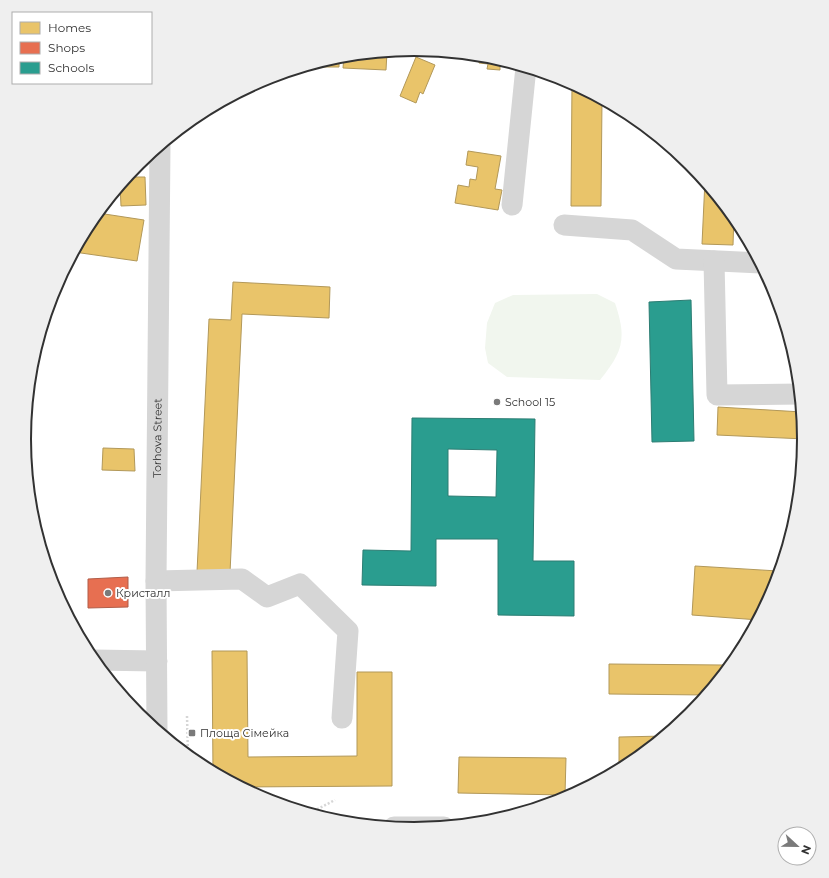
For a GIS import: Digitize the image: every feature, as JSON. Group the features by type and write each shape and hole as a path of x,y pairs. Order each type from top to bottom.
{"street":[{"path":"512,205 525,72"},
{"name":"Torhova Street","path":"157,722 156,582 160,153"},
{"path":"564,225 632,230 676,258 755,263"},
{"path":"714,261 717,395 795,394"},
{"path":"156,582 242,579 267,597 300,584 348,631 342,718"},
{"path":"102,660 156,661"}],"path":[{"path":"187,716 188,748"},
{"path":"317,809 335,800"}],"shaded area":[{"path":"597,294 615,303 619,315 622,336 621,344 614,361 600,380 507,377 488,363 485,348 487,323 495,303 513,295"}],"building: Homes":[{"path":"387,56 386,70 343,68 343,62"},
{"path":"416,57 435,65 423,94 420,92 416,103 400,96"},
{"path":"479,61 500,66 500,70 487,69 488,64 479,63"},
{"path":"339,63 339,67 323,67"},
{"path":"572,90 602,105 601,206 571,206"},
{"path":"468,151 501,156 495,189 502,190 498,210 455,203 458,185 469,187 470,179 476,180 478,167 466,165"},
{"path":"134,177 145,177 146,205 121,206 120,193 126,186"},
{"path":"705,188 734,227 733,245 702,244"},
{"path":"104,214 144,220 137,261 79,253"},
{"path":"233,282 330,287 329,318 242,314 230,573 197,572 209,319 231,320"},
{"path":"718,407 797,412 798,439 717,435"},
{"path":"103,448 134,449 135,471 102,470"},
{"path":"695,566 775,571 753,620 692,615"},
{"path":"212,651 247,651 248,757 357,756 357,672 392,672 392,786 254,787 213,765"},
{"path":"609,664 723,665 700,695 609,694"},
{"path":"656,736 619,763 619,737"},
{"path":"459,757 566,758 565,791 556,795 458,793"}],"building: Shops":[{"name":"Кристалл","path":"128,577 128,607 88,608 88,579"}],"building: Schools":[{"path":"691,300 694,441 652,442 649,302"},
{"path":"412,418 535,419 533,561 574,561 574,616 498,615 498,539 436,539 436,586 362,585 363,550 411,551","holes":["448,449 497,450 496,497 448,496"]}],"place":[{"name":"School 15","path":"497,402"},
{"name":"Кристалл","path":"108,593"},
{"name":"Площа Сімейка","path":"192,733"}]}
